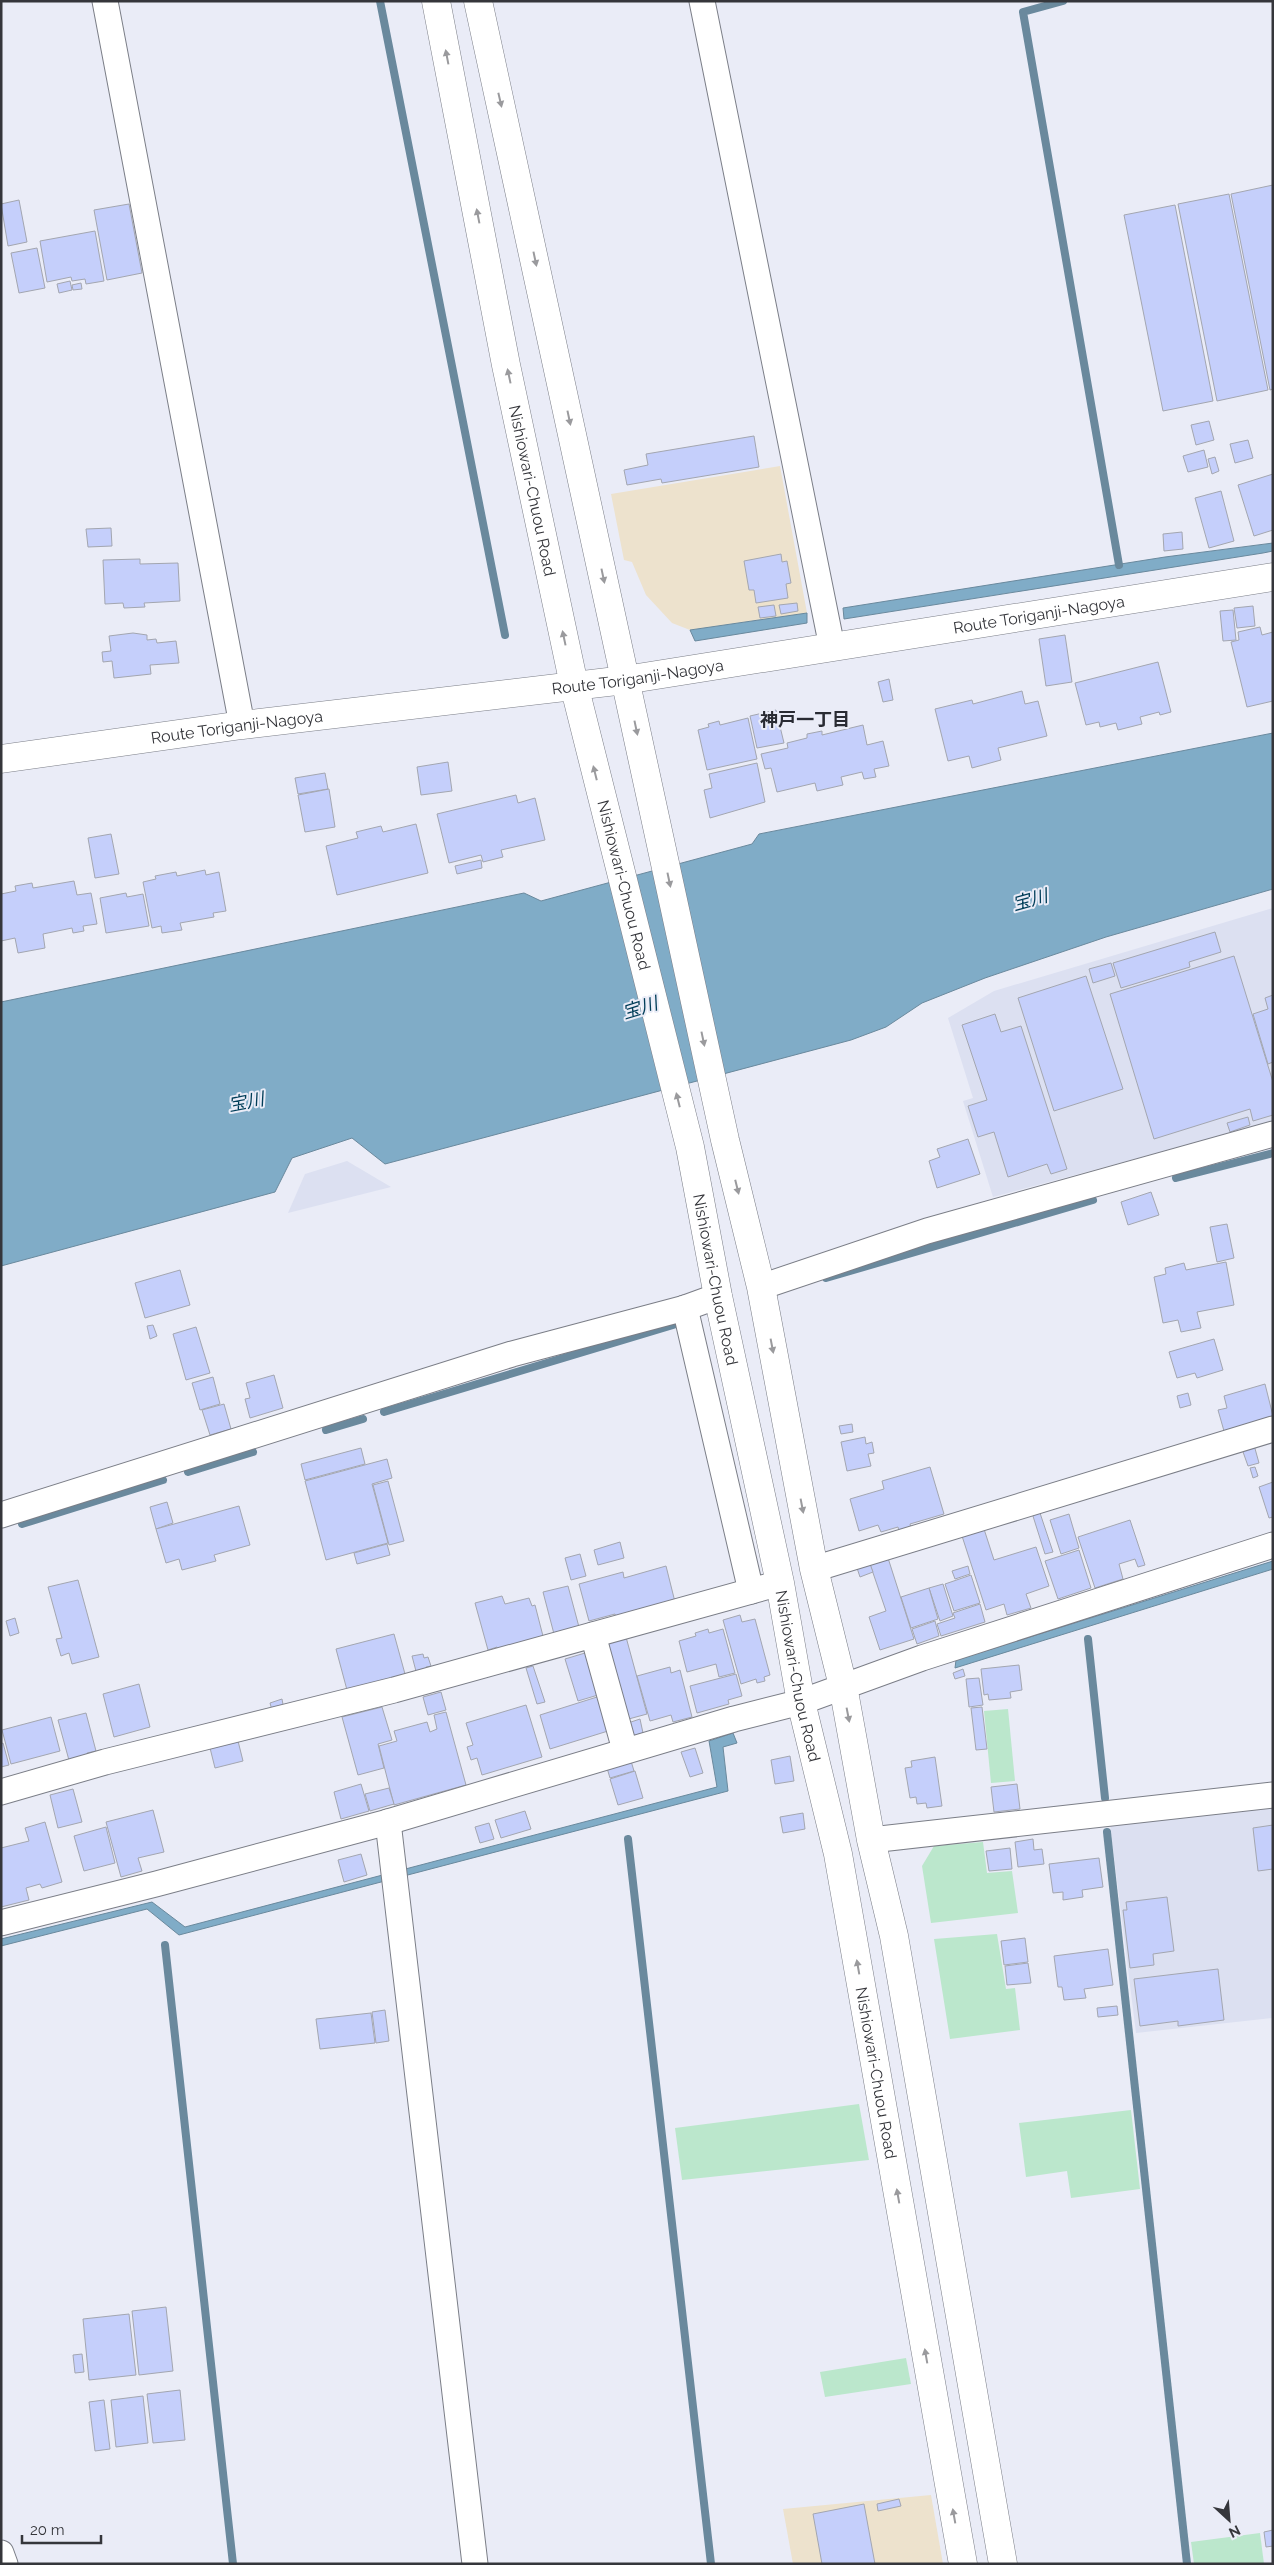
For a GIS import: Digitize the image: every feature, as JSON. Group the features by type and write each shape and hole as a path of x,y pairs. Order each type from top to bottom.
{"main road":[{"name":"Nishiowari-Chuou Road","path":"436,1 506,365 574,685 610,837 690,1147 718,1296 780,1583 801,1702 838,1854 963,2564"},
{"path":"478,1 725,1140 761,1288 814,1570 843,1686 872,1840 894,1936 1003,2564"},
{"name":"Route Toriganji-Nagoya","path":"1,759 242,725 625,680 1273,576"}],"street":[{"path":"105,1 242,725"},
{"path":"702,1 832,647"},
{"path":"761,1288 927,1231 1273,1134"},
{"path":"1,1515 512,1354 685,1308 718,1296"},
{"path":"685,1308 751,1591"},
{"path":"814,1570 1273,1429"},
{"path":"1,1923 388,1822 625,1750 801,1702 843,1686 1273,1545"},
{"path":"1,1792 105,1762 394,1690 780,1583"},
{"path":"594,1635 625,1750"},
{"path":"872,1840 1273,1795"},
{"path":"388,1822 475,2564"},
{"path":"1,2553 5,2564"}],"shaded area":[{"path":"780,466 807,613 690,630 672,623 646,595 632,562 624,560 611,494"},
{"path":"1273,908 1273,1122 993,1197 963,1101 973,1098 948,1018 994,991"},
{"path":"347,1161 391,1187 288,1213 305,1174"},
{"path":"1273,1806 1273,2018 1136,2033 1110,1824"},
{"path":"931,2495 943,2564 793,2564 783,2509"}],"green space":[{"path":"1008,1709 1015,1781 991,1783 984,1711"},
{"path":"983,1842 987,1873 1012,1871 1018,1913 931,1923 922,1866 934,1846"},
{"path":"997,1934 1006,1989 1015,1988 1020,2030 950,2039 934,1939"},
{"path":"859,2104 869,2160 682,2180 675,2128"},
{"path":"1131,2110 1140,2189 1071,2198 1067,2171 1026,2177 1019,2123"},
{"path":"906,2358 911,2384 825,2397 820,2372"},
{"path":"1260,2533 1264,2564 1194,2564 1191,2542"}],"water":[{"path":"1273,543 1273,551 1263,553 844,619 843,608 1165,557"},
{"path":"807,613 807,623 695,641 690,630"},
{"name":"宝川","path":"1273,733 1273,889 1106,937 985,978 922,1003 886,1027 851,1040 385,1164 352,1138 292,1158 275,1192 1,1266 1,1002 524,893 541,901 752,844 759,834"},
{"path":"1273,1561 1273,1569 955,1668 956,1660"},
{"path":"733,1733 737,1743 723,1747 728,1791 179,1935 147,1909 1,1946 1,1939 152,1902 185,1927 717,1787 709,1741"}],"building":[{"path":"1273,185 1273,389 1270,390 1231,194"},
{"path":"1229,194 1268,390 1217,401 1178,204"},
{"path":"19,200 27,242 8,246 1,204"},
{"path":"129,204 142,273 107,280 94,210"},
{"path":"1175,205 1213,401 1163,411 1124,215"},
{"path":"95,231 104,281 86,284 85,279 72,281 71,277 47,282 40,241"},
{"path":"37,248 45,288 19,293 11,253"},
{"path":"70,281 72,290 59,293 57,284"},
{"path":"81,283 82,289 73,290 72,285"},
{"path":"1209,421 1214,440 1196,445 1191,425"},
{"path":"754,436 759,467 662,483 661,479 627,485 624,470 648,465 646,454"},
{"path":"1248,440 1253,458 1235,463 1230,444"},
{"path":"1204,450 1208,467 1188,472 1183,456"},
{"path":"1215,457 1219,471 1212,474 1208,459"},
{"path":"1273,474 1273,530 1254,536 1238,485"},
{"path":"1221,491 1234,541 1209,548 1195,498"},
{"path":"111,528 112,546 88,547 86,529"},
{"path":"1182,532 1183,549 1164,551 1163,534"},
{"path":"781,554 782,562 787,561 791,583 786,584 788,598 756,603 754,590 749,590 744,561"},
{"path":"140,559 140,564 178,563 180,601 144,603 145,607 124,608 123,603 105,604 103,560"},
{"path":"797,603 798,611 781,614 779,605"},
{"path":"774,605 776,616 760,618 758,607"},
{"path":"1253,606 1255,626 1237,628 1234,608"},
{"path":"1233,610 1236,640 1223,641 1220,611"},
{"path":"1260,627 1262,635 1273,632 1273,701 1247,707 1231,642 1239,640 1238,632"},
{"path":"133,633 147,635 147,640 156,639 157,643 176,641 179,663 150,665 151,674 114,678 112,661 103,662 102,652 111,651 109,636"},
{"path":"1065,635 1072,682 1046,686 1039,639"},
{"path":"1158,662 1171,712 1160,715 1159,712 1140,717 1142,724 1118,730 1116,723 1100,727 1099,722 1086,725 1075,683"},
{"path":"889,679 893,700 883,702 878,682"},
{"path":"1022,691 1025,704 1038,701 1047,736 998,748 1001,760 972,768 969,756 948,761 935,709 972,700 973,704"},
{"path":"776,710 784,743 757,748 750,716"},
{"path":"748,718 757,759 707,770 698,730 709,727 708,724 719,721 720,725"},
{"path":"863,725 867,745 883,741 889,766 874,769 876,777 864,779 862,772 841,777 843,785 817,791 815,783 777,792 771,768 765,769 761,754 788,748 787,743 807,738 807,734 822,731 822,735"},
{"path":"448,762 452,791 421,795 417,767"},
{"path":"757,763 765,802 710,818 704,790 712,788 709,774"},
{"path":"325,773 328,789 298,794 295,778"},
{"path":"329,789 335,827 305,832 298,795"},
{"path":"516,795 518,803 535,798 545,840 501,850 503,857 483,862 481,855 449,863 437,814"},
{"path":"416,824 428,873 337,895 326,846 358,838 356,832 381,826 383,832"},
{"path":"111,834 119,874 95,878 88,838"},
{"path":"481,860 482,868 457,874 455,866"},
{"path":"205,870 206,875 219,872 226,911 213,913 214,917 180,923 182,930 162,933 161,926 152,928 143,882 156,879 155,876 176,872 177,876"},
{"path":"74,881 77,895 91,893 97,924 83,926 84,931 73,933 72,928 43,934 45,948 18,953 15,938 1,941 1,894 16,891 15,886 32,883 33,888"},
{"path":"126,893 127,897 143,894 149,926 106,933 100,898"},
{"path":"1215,932 1221,952 1189,962 1190,967 1121,988 1113,963"},
{"path":"1234,956 1273,1082 1273,1115 1253,1121 1250,1109 1154,1139 1110,994"},
{"path":"1111,963 1115,976 1093,983 1089,969"},
{"path":"1086,976 1123,1089 1054,1111 1018,998"},
{"path":"1273,995 1273,1062 1268,1064 1253,1014 1268,1009 1265,998"},
{"path":"995,1014 1001,1032 1021,1026 1067,1169 1051,1174 1047,1164 1008,1177 994,1132 978,1137 968,1106 987,1100 962,1025"},
{"path":"1248,1117 1250,1125 1230,1132 1227,1123"},
{"path":"968,1139 980,1174 937,1188 929,1161 940,1157 937,1149"},
{"path":"1151,1192 1159,1215 1128,1225 1121,1202"},
{"path":"1227,1224 1234,1258 1217,1262 1210,1227"},
{"path":"1226,1262 1234,1305 1197,1312 1201,1328 1181,1332 1178,1320 1163,1323 1154,1277 1166,1274 1165,1268 1184,1263 1186,1270"},
{"path":"180,1270 190,1305 145,1318 135,1283"},
{"path":"153,1325 157,1336 150,1339 147,1326"},
{"path":"196,1327 210,1373 186,1380 173,1334"},
{"path":"1214,1339 1223,1370 1197,1378 1195,1373 1177,1378 1169,1352"},
{"path":"274,1375 283,1408 250,1418 245,1399 250,1398 246,1383"},
{"path":"213,1377 220,1404 200,1410 192,1383"},
{"path":"1265,1384 1273,1416 1224,1431 1218,1410 1227,1408 1224,1396"},
{"path":"1188,1393 1191,1405 1180,1408 1177,1396"},
{"path":"224,1404 231,1429 210,1435 202,1410"},
{"path":"852,1424 853,1432 841,1434 839,1426"},
{"path":"865,1437 866,1444 872,1442 874,1453 868,1454 871,1466 847,1471 841,1442"},
{"path":"1254,1445 1259,1463 1248,1466 1242,1449"},
{"path":"361,1448 365,1464 305,1480 301,1464"},
{"path":"387,1459 392,1478 372,1484 388,1543 326,1560 305,1481"},
{"path":"930,1467 944,1514 910,1524 911,1528 899,1531 898,1527 881,1532 878,1525 859,1531 850,1499 884,1489 882,1481"},
{"path":"1255,1467 1258,1476 1253,1478 1250,1468"},
{"path":"388,1481 404,1541 389,1545 373,1485"},
{"path":"1273,1482 1273,1517 1269,1518 1259,1487"},
{"path":"167,1502 173,1523 156,1529 150,1507"},
{"path":"239,1506 250,1545 214,1555 216,1561 182,1570 179,1559 166,1563 156,1529"},
{"path":"1039,1510 1053,1552 1045,1554 1032,1513"},
{"path":"1069,1514 1079,1548 1061,1554 1050,1520"},
{"path":"1130,1520 1145,1565 1138,1567 1135,1559 1119,1564 1123,1579 1095,1588 1078,1537"},
{"path":"984,1529 994,1560 1036,1547 1049,1586 1026,1594 1031,1608 1007,1615 1004,1604 986,1610 962,1536"},
{"path":"620,1542 624,1558 598,1565 594,1550"},
{"path":"387,1544 390,1555 357,1564 354,1553"},
{"path":"1079,1550 1091,1588 1058,1599 1045,1561"},
{"path":"580,1554 586,1576 571,1580 565,1558"},
{"path":"888,1558 914,1639 880,1650 869,1617 886,1611 870,1564"},
{"path":"870,1564 873,1572 860,1577 857,1568"},
{"path":"666,1566 675,1602 616,1617 615,1614 589,1621 579,1584 623,1572 624,1578"},
{"path":"968,1566 970,1574 955,1579 952,1571"},
{"path":"971,1575 980,1603 954,1611 945,1584"},
{"path":"78,1580 99,1657 72,1664 69,1653 61,1656 56,1639 62,1638 48,1587"},
{"path":"943,1584 953,1616 940,1621 929,1588"},
{"path":"568,1586 579,1627 554,1634 543,1592"},
{"path":"929,1588 938,1619 911,1628 901,1597"},
{"path":"502,1596 505,1604 529,1598 532,1606 535,1605 544,1640 498,1652 497,1647 488,1650 475,1603"},
{"path":"980,1604 985,1622 941,1636 937,1624 955,1618 953,1613"},
{"path":"740,1615 742,1622 755,1619 770,1675 764,1677 765,1681 757,1683 756,1679 741,1684 723,1620"},
{"path":"15,1618 19,1633 10,1636 6,1621"},
{"path":"935,1621 939,1636 917,1644 912,1629"},
{"path":"708,1629 709,1633 723,1629 735,1673 719,1677 716,1664 687,1672 679,1641 696,1636 695,1633"},
{"path":"394,1634 405,1674 347,1690 336,1649"},
{"path":"626,1637 647,1714 625,1720 604,1642"},
{"path":"585,1653 598,1695 578,1701 565,1659"},
{"path":"423,1654 424,1658 428,1657 431,1666 426,1667 427,1672 417,1675 412,1656"},
{"path":"1019,1665 1022,1690 1010,1692 1011,1698 989,1700 988,1694 984,1695 981,1669"},
{"path":"533,1666 545,1702 537,1704 526,1668"},
{"path":"670,1667 671,1673 680,1670 692,1717 673,1722 671,1715 650,1721 637,1676"},
{"path":"963,1669 965,1676 955,1679 953,1673"},
{"path":"736,1674 742,1696 728,1700 729,1704 697,1713 690,1686"},
{"path":"979,1678 983,1705 969,1707 966,1679"},
{"path":"139,1684 150,1727 114,1737 103,1694"},
{"path":"441,1692 446,1710 428,1715 423,1697"},
{"path":"597,1697 608,1731 550,1749 540,1715"},
{"path":"282,1699 284,1710 273,1714 270,1703"},
{"path":"526,1705 542,1757 482,1775 477,1758 471,1760 467,1747 473,1745 466,1723"},
{"path":"382,1707 392,1740 378,1744 384,1768 358,1775 342,1717"},
{"path":"982,1707 987,1749 976,1750 971,1708"},
{"path":"446,1712 466,1785 394,1805 379,1746 397,1741 394,1731 427,1722 430,1732 437,1729 434,1715"},
{"path":"86,1713 96,1751 87,1753 89,1760 70,1764 58,1720"},
{"path":"51,1717 60,1751 11,1764 2,1730"},
{"path":"640,1719 643,1733 629,1737 625,1724"},
{"path":"238,1741 243,1761 215,1768 210,1748"},
{"path":"3,1743 9,1765 1,1767 1,1744"},
{"path":"695,1748 703,1773 690,1777 681,1752"},
{"path":"790,1756 794,1781 775,1784 771,1760"},
{"path":"935,1757 942,1806 927,1808 926,1803 917,1804 916,1797 910,1798 905,1768 912,1767 911,1761"},
{"path":"631,1761 634,1771 610,1778 607,1768"},
{"path":"635,1771 643,1798 618,1805 610,1779"},
{"path":"361,1784 369,1811 341,1819 334,1792"},
{"path":"1017,1784 1020,1809 994,1812 991,1787"},
{"path":"389,1788 394,1804 370,1811 365,1794"},
{"path":"73,1789 82,1822 58,1828 50,1795"},
{"path":"153,1810 164,1852 138,1858 142,1871 121,1877 106,1822"},
{"path":"525,1811 531,1829 501,1838 495,1820"},
{"path":"803,1813 805,1829 783,1833 780,1817"},
{"path":"45,1822 62,1882 42,1888 40,1884 26,1888 29,1900 1,1907 1,1848 29,1841 25,1828"},
{"path":"489,1823 494,1839 480,1843 475,1827"},
{"path":"1273,1825 1273,1869 1258,1871 1253,1828"},
{"path":"106,1827 115,1863 84,1871 74,1836"},
{"path":"1033,1839 1034,1850 1042,1849 1044,1864 1018,1867 1015,1842"},
{"path":"1010,1848 1012,1869 989,1871 986,1851"},
{"path":"361,1854 367,1875 344,1882 338,1860"},
{"path":"1099,1858 1103,1887 1082,1890 1083,1897 1063,1900 1063,1892 1053,1893 1049,1864"},
{"path":"1167,1897 1174,1951 1153,1954 1154,1965 1130,1968 1123,1910 1127,1910 1126,1902"},
{"path":"1025,1938 1028,1962 1004,1965 1001,1941"},
{"path":"1108,1949 1113,1985 1084,1989 1086,1998 1064,2000 1062,1987 1058,1987 1054,1956"},
{"path":"1028,1963 1031,1983 1007,1985 1005,1966"},
{"path":"1218,1969 1224,2020 1178,2026 1178,2021 1140,2026 1134,1979"},
{"path":"1117,2006 1118,2015 1098,2017 1097,2008"},
{"path":"385,2010 389,2041 376,2043 372,2012"},
{"path":"371,2013 375,2043 320,2049 316,2019"},
{"path":"166,2307 173,2371 139,2375 132,2311"},
{"path":"129,2314 136,2375 89,2380 83,2319"},
{"path":"82,2354 84,2372 75,2373 73,2355"},
{"path":"180,2390 185,2440 153,2443 147,2394"},
{"path":"143,2396 148,2443 116,2447 111,2400"},
{"path":"104,2400 110,2449 95,2451 89,2402"},
{"path":"899,2499 901,2506 878,2511 877,2504"},
{"path":"864,2504 875,2564 822,2564 813,2514"},
{"path":"1273,2530 1273,2546 1266,2547 1264,2532"}],"waterway":[{"path":"380,1 505,635"},
{"path":"1063,1 1023,12 1119,565"},
{"path":"1176,1178 1273,1153"},
{"path":"826,1278 1093,1200"},
{"path":"384,1412 673,1325"},
{"path":"326,1430 363,1419"},
{"path":"188,1472 253,1452"},
{"path":"22,1524 163,1480"},
{"path":"1088,1639 1105,1798"},
{"path":"1107,1832 1187,2564"},
{"path":"628,1839 711,2564"},
{"path":"165,1945 233,2564"}],"district":[{"name":"神戸一丁目","path":"805,720"}]}
